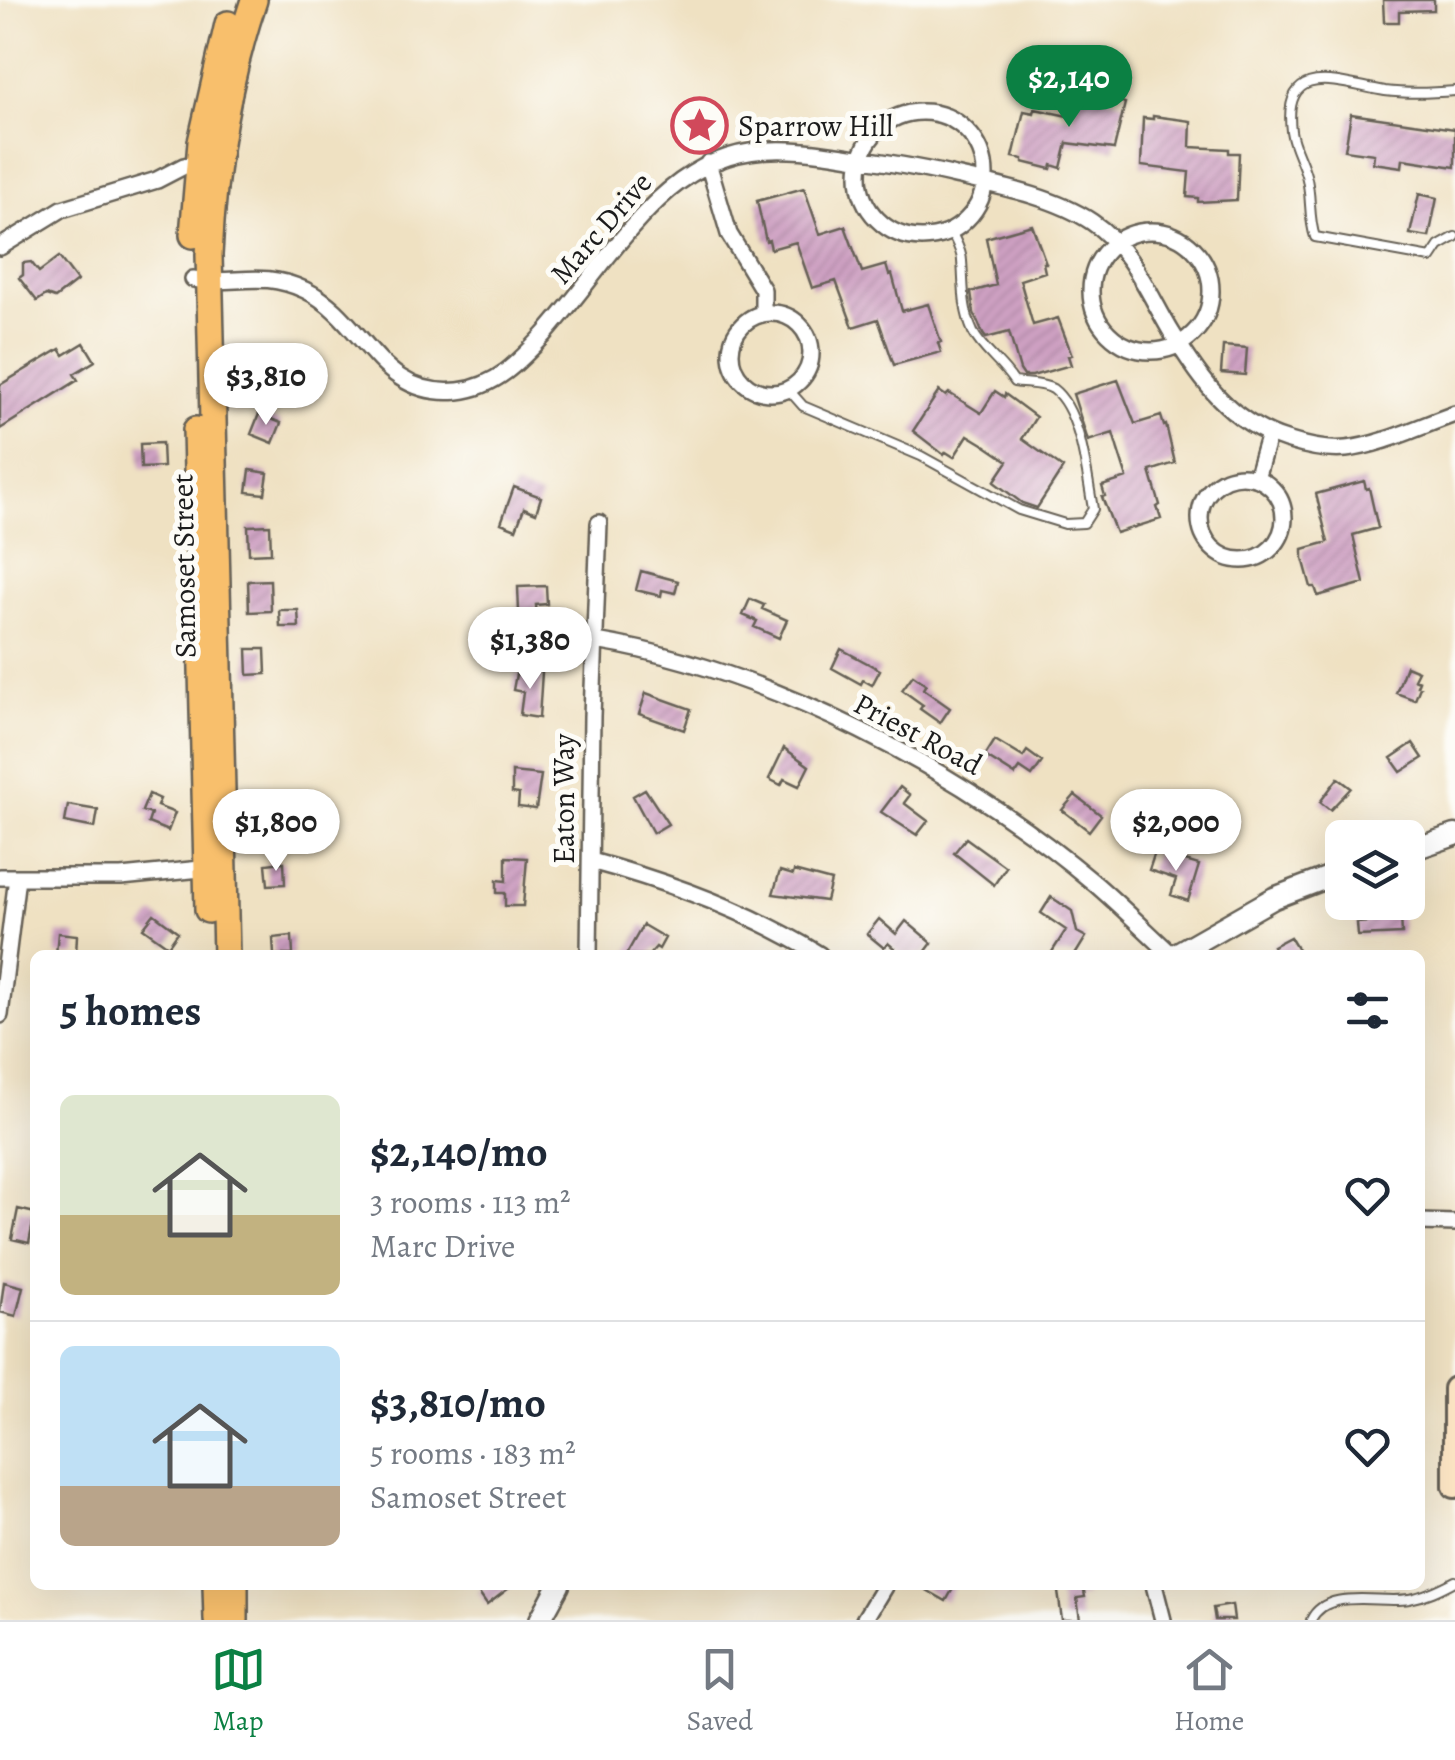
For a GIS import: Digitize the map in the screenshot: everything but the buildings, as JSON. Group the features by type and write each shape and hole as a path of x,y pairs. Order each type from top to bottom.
{"highway":[{"name":"Samoset Street","path":"225,950 216,869 201,280 214,74 236,0"},
{"name":"Samoset Street","path":"207,162 254,0"},
{"name":"Samoset Street","path":"208,950 216,869"},
{"path":"216,1590 217,1620"},
{"path":"234,1590 235,1620"}],"main road":[{"path":"1455,1390 1455,1486"}],"street":[{"path":"935,112 963,126 974,138 981,152 984,184 973,212 951,231 919,238 889,229 876,218 860,190 861,158 876,131 889,121 903,114 935,112"},
{"name":"Marc Drive","path":"201,280 250,276 289,283 316,295 332,308 388,370 404,382 432,390 462,391 495,380 512,368 656,202 679,181 738,152 770,148 919,168 1069,210 1093,223 1136,270 1216,397 1245,422 1269,434 1298,444 1343,450 1455,414"},
{"path":"0,248 62,209 207,162"},
{"path":"708,164 730,234 762,290 763,313"},
{"path":"1139,233 1165,233 1188,244 1205,264 1210,277 1210,303 1200,327 1180,344 1154,351 1140,350 1105,330 1093,306 1093,278 1115,244 1139,233"},
{"path":"763,313 793,318 808,336 811,351 801,380 788,389 771,393 754,388 740,377 732,361 732,344 740,327 763,313"},
{"path":"1256,478 1269,434"},
{"path":"1239,476 1256,478 1273,490 1282,508 1279,538 1256,558 1226,557 1206,540 1200,524 1202,507 1209,492 1223,481 1239,476"},
{"name":"Eaton Way","path":"589,950 599,523"},
{"name":"Priest Road","path":"596,641 653,650 739,680 884,743 967,790 1041,841 1168,950"},
{"path":"1425,845 1455,835"},
{"path":"591,861 697,896 812,950"},
{"path":"0,1015 8,877 121,876 216,869"},
{"path":"1182,950 1274,898 1325,878"},
{"path":"1425,1222 1455,1223"},
{"path":"540,1620 556,1590"},
{"path":"864,1620 882,1590"},
{"path":"1155,1590 1163,1620"}],"lane":[{"path":"1455,91 1406,93 1317,80 1298,90 1291,102 1290,118 1310,188 1315,237 1431,258 1439,246 1455,237"},
{"path":"788,389 803,406 921,456 1019,510 1065,524 1084,523 1093,509 1081,446 1065,401 1049,386 1014,382 1004,365 975,336 961,282 962,257 951,231"},
{"path":"1310,1620 1322,1605 1335,1601 1406,1600 1455,1581"}],"place":[{"name":"Sparrow Hill","path":"699,126"}]}
